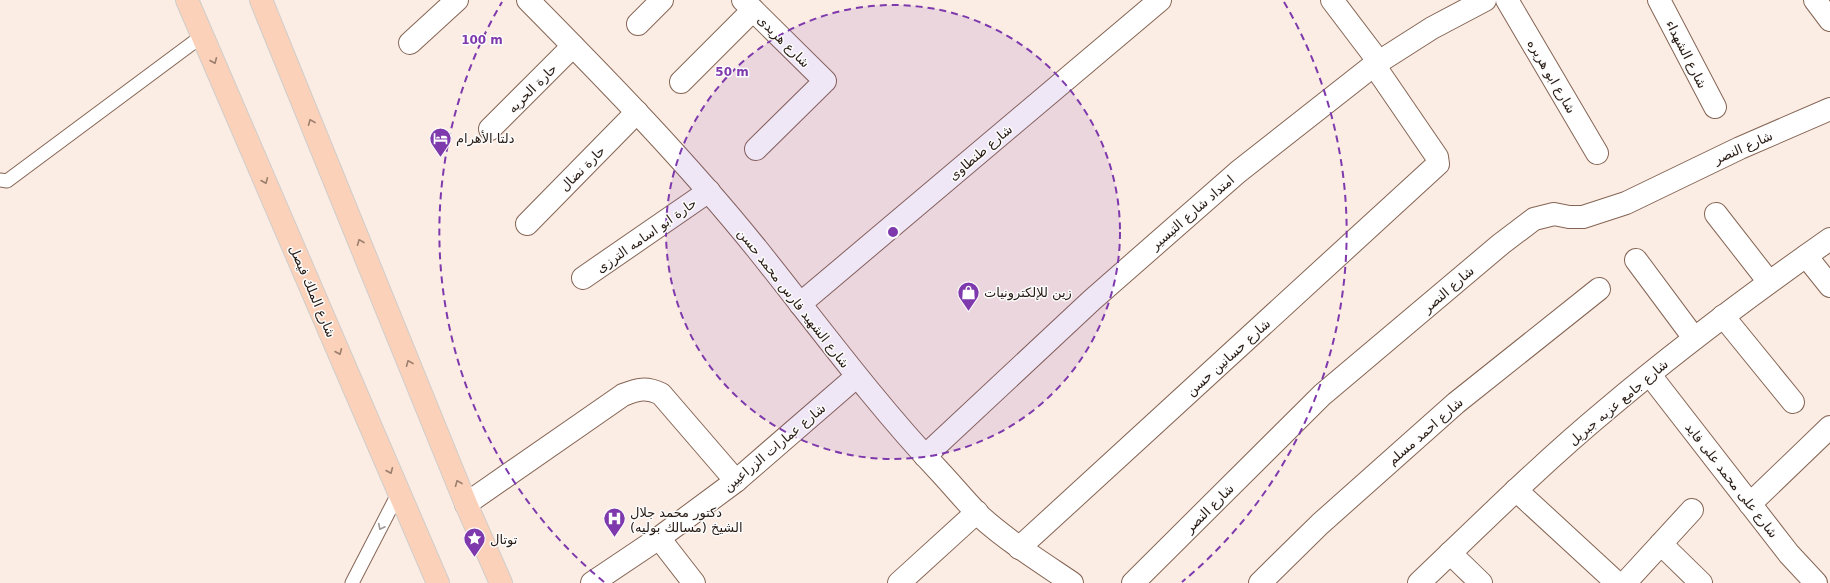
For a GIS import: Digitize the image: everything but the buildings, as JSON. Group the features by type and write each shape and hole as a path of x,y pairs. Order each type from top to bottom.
{"main road":[{"name":"شارع الملك فيصل","path":"187,0 438,583"},
{"path":"261,0 466,504 501,583"}],"street":[{"path":"410,43 458,0"},
{"name":"شارع الشهيد فارس محمد حسن","path":"528,0 637,112 708,191 800,304 856,377 925,456 977,512 1019,548 1072,583"},
{"path":"638,24 662,0"},
{"name":"شارع طنطاوى","path":"800,304 1160,0"},
{"path":"1332,0 1377,64"},
{"name":"امتداد شارع التيسير","path":"925,456 1092,300 1238,172 1377,64 1432,28 1485,0"},
{"name":"شارع ابو هريره","path":"1507,0 1597,153"},
{"name":"شارع الشهداء","path":"1659,0 1715,107"},
{"path":"681,82 748,5"},
{"name":"شارع هريدى","path":"748,5 825,81 756,149"},
{"name":"حارة الحريه","path":"490,130 573,46"},
{"name":"شارع حسانين حسن","path":"1019,548 1437,166 1439,160 1438,157 1377,64"},
{"name":"شارع النصر","path":"1133,583 1322,395 1500,244 1534,219 1554,214 1569,217 1583,216 1626,203 1740,148 1830,109"},
{"name":"حارة نضال","path":"527,224 637,112"},
{"name":"حارة ابو اسامه الترزى","path":"583,278 708,191"},
{"path":"1716,214 1769,282"},
{"name":"شارع جامع عزبه جبريل","path":"1419,583 1516,490 1606,410 1694,338 1830,239"},
{"path":"1806,256 1830,286"},
{"path":"1636,260 1694,338"},
{"name":"شارع احمد مسلم","path":"1260,583 1320,524 1456,403 1599,289"},
{"path":"1724,316 1793,402"},
{"name":"شارع على محمد على فايد","path":"1650,375 1789,554 1816,583"},
{"name":"شارع عمارات الزراعيين","path":"592,583 659,538 736,481 856,377"},
{"path":"466,504 623,395 640,388 661,394 736,481"},
{"path":"1750,504 1830,427"},
{"path":"1516,490 1617,583"},
{"path":"1625,583 1692,510"},
{"path":"907,580 977,512"},
{"path":"659,538 694,583"},
{"path":"1661,544 1701,583"},
{"path":"1450,553 1481,583"}],"lane":[{"path":"0,180 7,181 202,36"},
{"path":"352,583 399,492"}],"place":[{"name":"دلتا الأهرام","path":"441,158"},
{"name":"زين للإلكترونيات","path":"969,312"},
{"name":"دكتور محمد جلال الشيخ (مسالك بوليه)","path":"614,538"},
{"name":"توتال","path":"475,558"}]}
